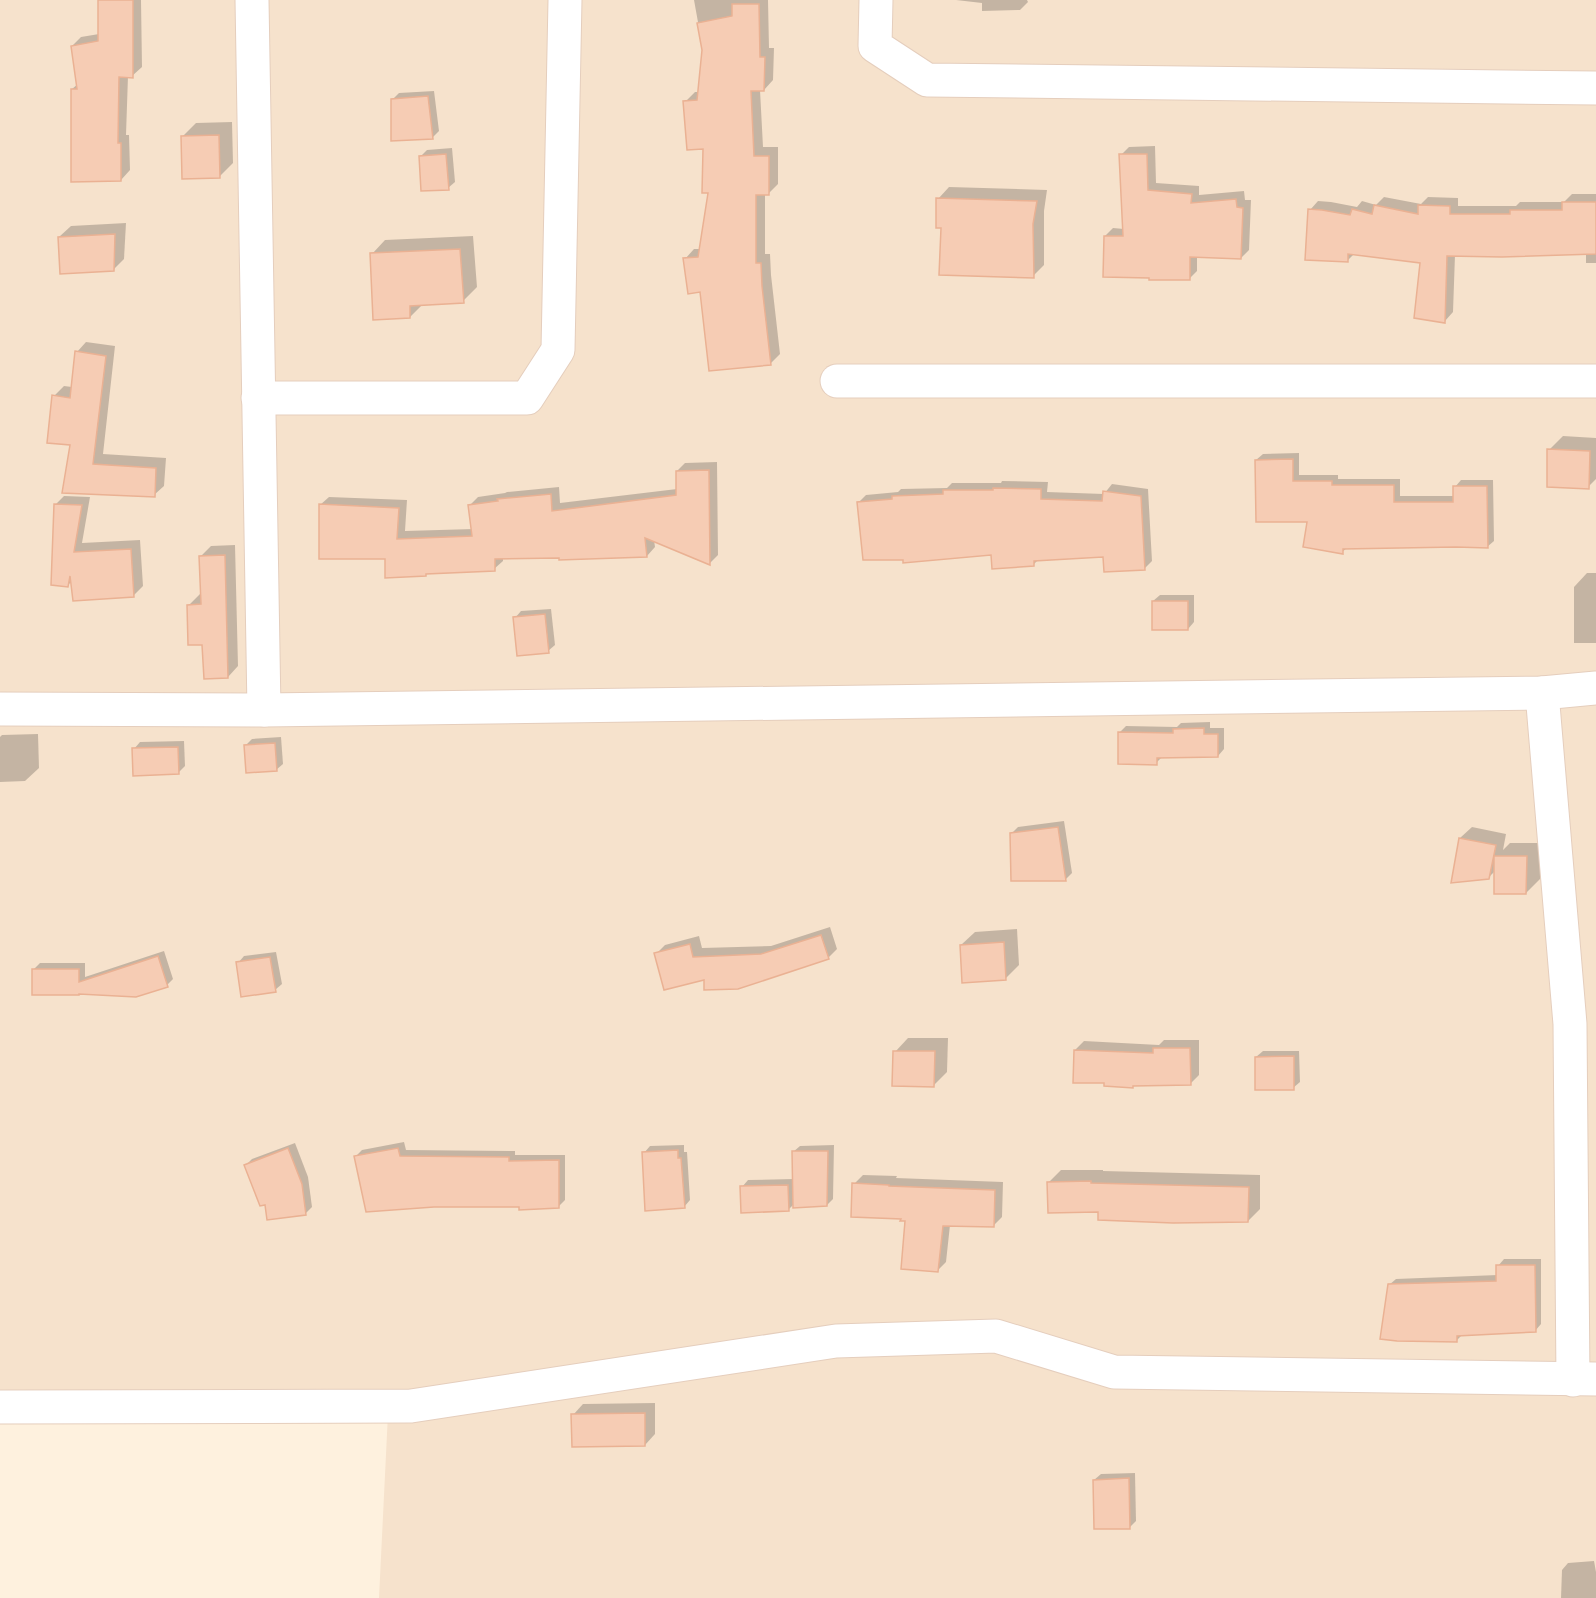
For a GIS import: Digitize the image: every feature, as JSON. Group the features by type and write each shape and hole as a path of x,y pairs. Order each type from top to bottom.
{"street":[{"path":"252,0 264,710"},
{"path":"258,398 527,398 558,350 565,0"},
{"path":"876,0 875,46 927,80 1596,88"},
{"path":"837,381 1596,381"},
{"path":"0,709 264,710 1542,693 1596,688"},
{"path":"0,1407 411,1406 836,1341 996,1336 1114,1372 1585,1379 1570,1024 1542,693"}],"shaded area":[{"path":"0,0 1596,0 1596,1598 379,1598 389,1393 0,1390"}],"building":[{"path":"98,0 133,0 133,78 119,77 118,143 121,143 121,181 71,182 71,89 77,89 71,46 98,41"},
{"path":"732,4 759,4 760,57 765,57 764,91 751,91 754,156 769,156 769,195 756,195 756,263 761,263 771,365 709,371 700,292 688,294 683,258 698,257 708,193 702,193 703,149 687,150 683,101 697,100 702,50 697,23 732,16"},
{"path":"428,96 433,139 391,141 391,99"},
{"path":"219,135 220,178 182,179 181,136"},
{"path":"446,154 449,190 421,191 419,156"},
{"path":"1119,154 1147,154 1148,190 1192,194 1191,203 1236,199 1237,207 1243,208 1241,259 1190,257 1190,280 1103,277 1104,236 1123,236"},
{"path":"936,198 1037,201 1033,224 1034,278 939,275 941,228 936,228"},
{"path":"1562,202 1596,202 1596,254 1447,256 1445,323 1414,318 1420,263 1348,254 1348,262 1305,260 1308,209 1350,215 1352,209 1372,214 1374,205 1418,214 1418,205 1450,206 1450,214 1510,214 1510,210 1562,210"},
{"path":"115,234 114,271 60,274 58,237"},
{"path":"460,249 464,303 410,306 410,318 373,320 370,253"},
{"path":"75,351 106,356 93,464 156,468 155,497 62,493 70,445 47,443 52,395 70,398"},
{"path":"1547,449 1590,451 1589,489 1547,487"},
{"path":"1293,459 1293,481 1332,481 1332,485 1394,485 1394,502 1453,502 1453,486 1487,486 1488,548 1343,549 1343,554 1303,547 1307,522 1256,522 1255,460"},
{"path":"709,470 710,565 645,538 647,557 559,560 559,558 495,559 495,571 426,574 426,576 385,578 385,559 319,559 319,504 399,508 397,539 472,536 468,505 498,501 497,499 551,494 552,511 676,495 676,471"},
{"path":"993,488 1041,489 1041,499 1102,501 1103,491 1141,496 1145,570 1104,572 1103,557 1034,561 1034,566 992,569 991,555 903,563 903,560 863,560 857,502 892,499 892,496 943,494 943,490 993,490"},
{"path":"54,504 82,505 74,552 131,549 134,597 73,601 70,576 68,587 51,585"},
{"path":"225,555 228,678 204,679 202,645 188,645 187,605 201,604 199,556"},
{"path":"1152,601 1188,601 1188,630 1152,630"},
{"path":"545,614 549,653 517,656 513,617"},
{"path":"1204,728 1204,734 1218,734 1218,757 1157,758 1157,765 1118,764 1118,732 1173,733 1173,729"},
{"path":"275,743 277,771 246,773 244,745"},
{"path":"178,747 179,774 133,776 132,748"},
{"path":"1058,827 1066,881 1011,881 1010,833"},
{"path":"1459,838 1496,845 1489,879 1451,883"},
{"path":"1494,856 1527,856 1526,894 1494,894"},
{"path":"821,935 829,959 738,989 704,990 704,980 664,990 654,953 690,944 693,957 761,954"},
{"path":"1004,942 1006,980 962,983 960,945"},
{"path":"158,956 168,987 136,997 79,994 32,995 32,969 79,969 79,982"},
{"path":"270,957 276,992 241,997 236,962"},
{"path":"1153,1048 1190,1048 1191,1085 1133,1086 1133,1088 1104,1086 1104,1083 1073,1083 1074,1050 1153,1053"},
{"path":"893,1051 935,1051 934,1087 892,1086"},
{"path":"1294,1056 1294,1090 1255,1090 1255,1057"},
{"path":"288,1148 302,1184 306,1215 267,1220 265,1205 260,1206 244,1165"},
{"path":"398,1148 400,1156 509,1157 509,1161 559,1160 559,1208 519,1210 519,1207 434,1207 366,1212 354,1156"},
{"path":"678,1150 678,1158 681,1158 685,1208 645,1211 642,1152"},
{"path":"792,1151 828,1151 827,1206 793,1208"},
{"path":"1091,1181 1091,1183 1249,1187 1248,1222 1173,1223 1098,1220 1098,1212 1048,1213 1047,1182"},
{"path":"852,1183 995,1190 994,1227 943,1226 938,1272 901,1269 905,1221 851,1217"},
{"path":"788,1185 789,1211 741,1213 740,1186"},
{"path":"1496,1265 1535,1265 1536,1332 1457,1336 1457,1342 1380,1339 1388,1284 1496,1281"},
{"path":"645,1413 645,1446 572,1447 571,1414"},
{"path":"1129,1478 1130,1529 1094,1529 1093,1480"}]}
